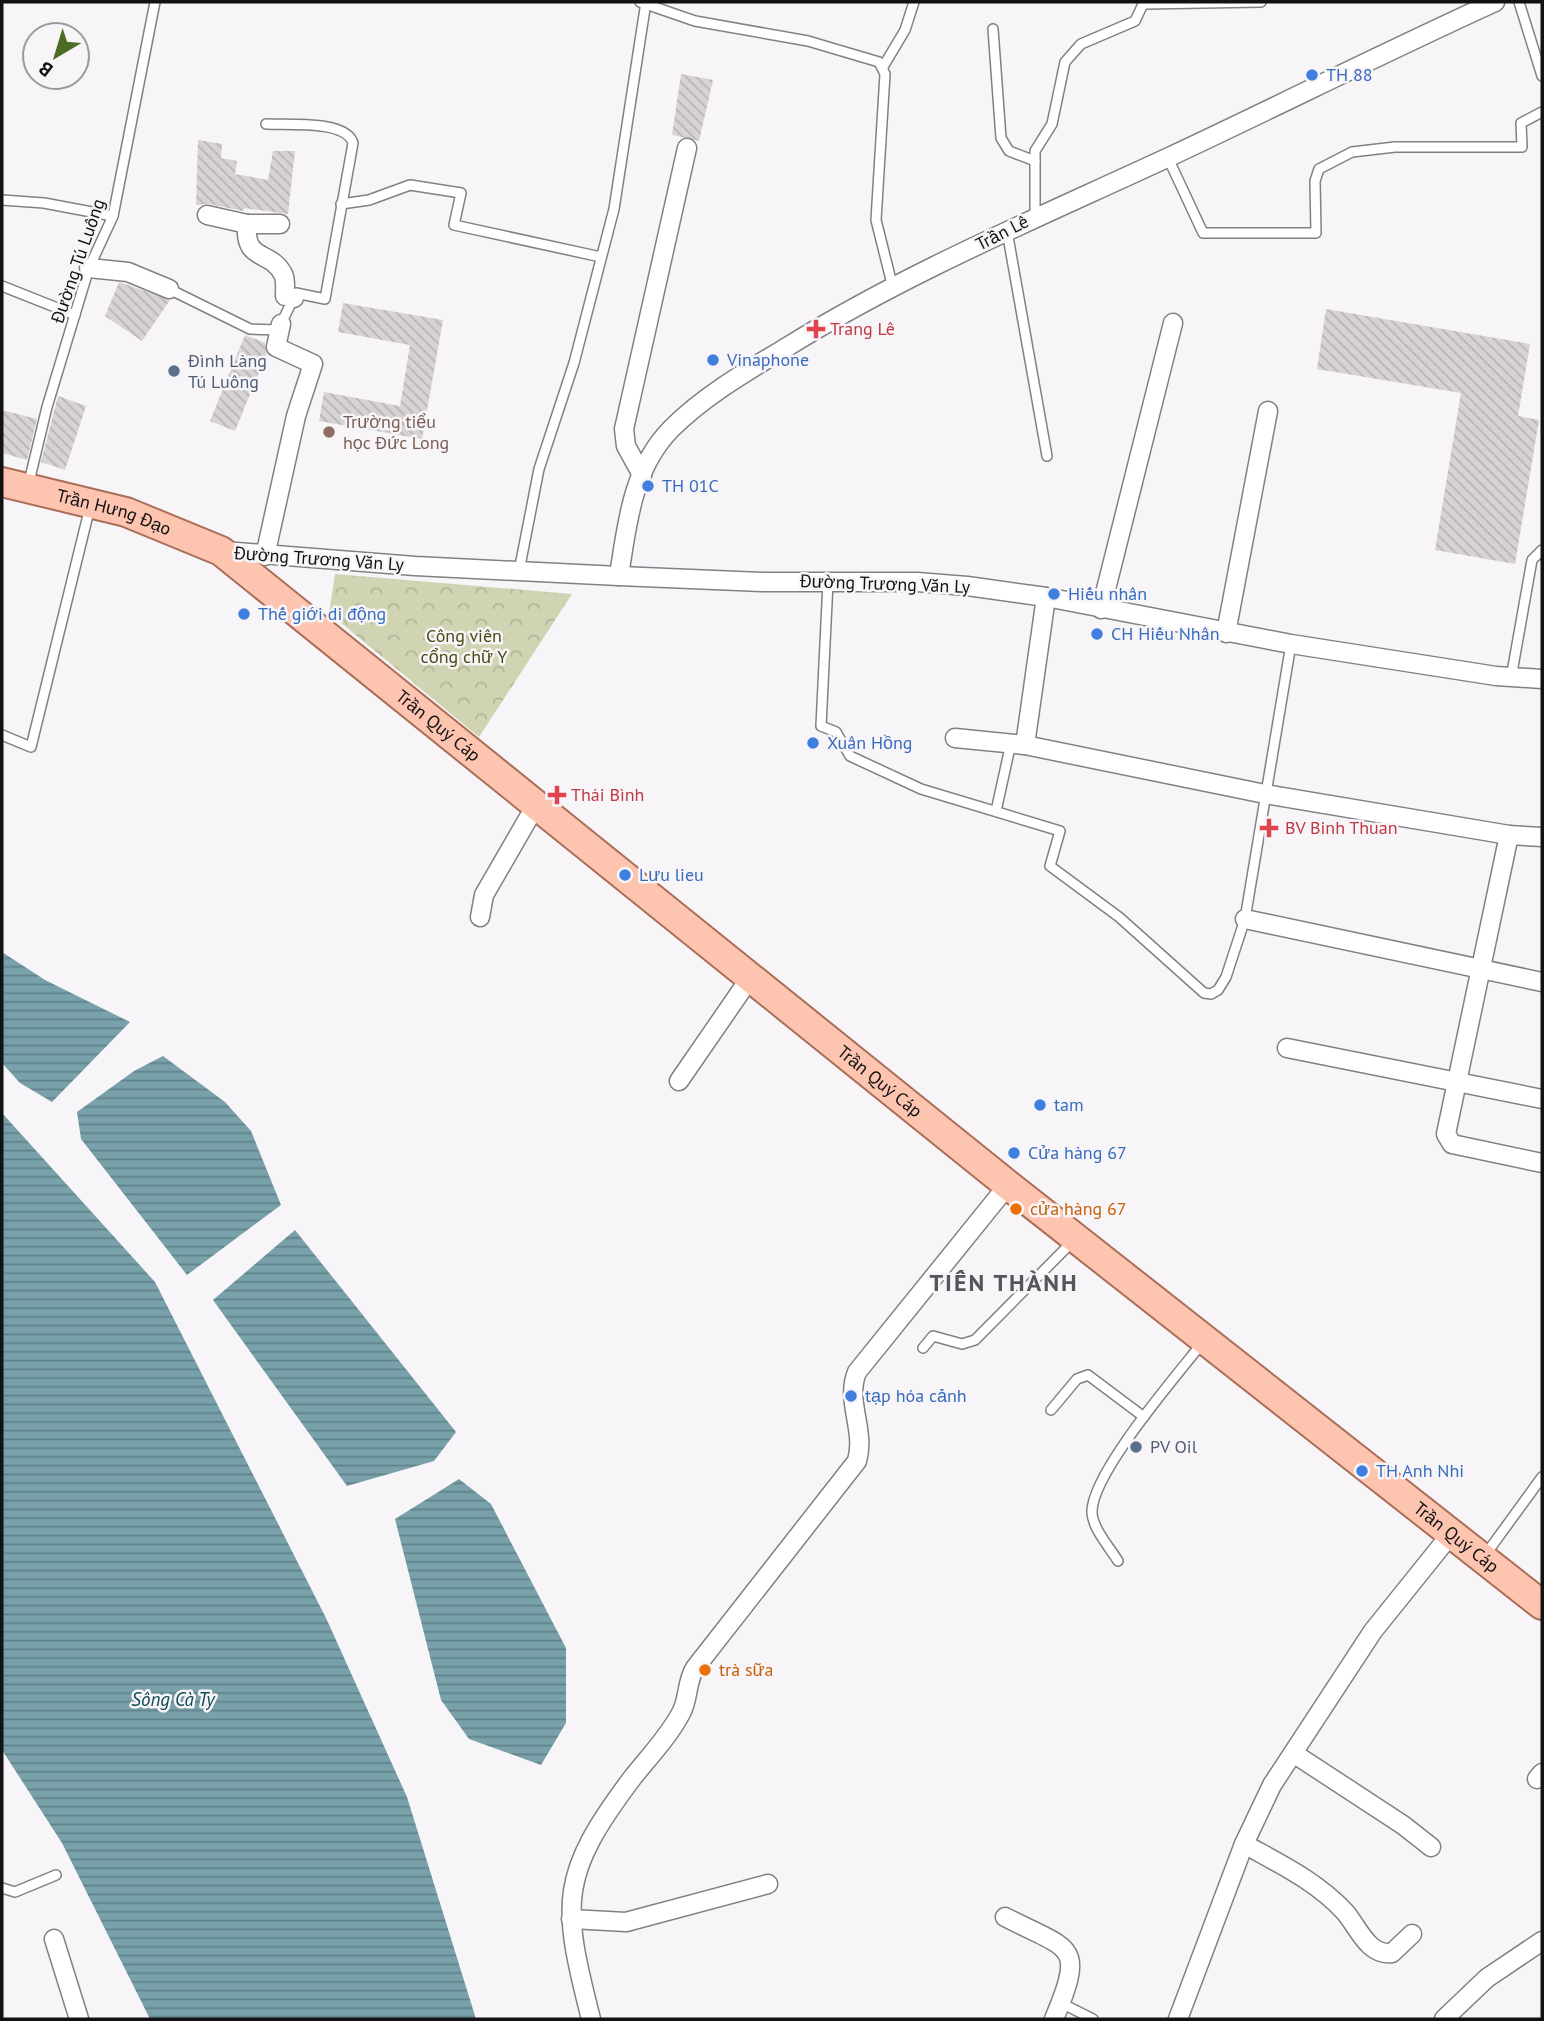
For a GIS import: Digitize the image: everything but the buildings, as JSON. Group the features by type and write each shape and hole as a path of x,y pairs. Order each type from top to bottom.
{"main road":[{"name":"Trần Hưng Đạo","path":"15,485 153,521 221,551"},
{"name":"Trần Quý Cáp","path":"221,551 1008,1185 1542,1605"}],"street":[{"name":"Trần Lê","path":"619,576 631,499 642,475 670,430 728,383 823,325 1035,216 1168,158 1495,2"},
{"path":"642,475 626,446 624,429 687,148"},
{"path":"207,215 247,224 280,223"},
{"path":"247,224 246,240 257,256 271,262 284,275 285,296 294,298"},
{"path":"89,268 128,272 169,289"},
{"path":"1101,608 1173,323"},
{"path":"265,556 296,416 313,364 276,346 275,339 281,324"},
{"path":"1226,632 1268,411"},
{"name":"Đường Trương Văn Ly","path":"221,551 265,556 619,576 929,583 1046,597 1291,644 1511,678 1542,679"},
{"path":"1018,744 1046,597"},
{"path":"954,738 1018,744 1265,794 1508,835 1542,837"},
{"path":"480,917 484,895 536,805"},
{"path":"1508,835 1479,968 1447,1140 1452,1144 1542,1163"},
{"path":"1245,919 1542,982"},
{"path":"679,1081 750,978"},
{"path":"1287,1048 1542,1099"},
{"path":"591,2019 571,1919 572,1881 584,1850 600,1821 682,1713 689,1677 695,1668 857,1461 861,1443 852,1388 857,1372 1008,1185"},
{"path":"1178,2019 1244,1844 1272,1785 1373,1630 1451,1534"},
{"path":"1293,1753 1403,1825 1431,1847"},
{"path":"1244,1844 1307,1878 1330,1896 1373,1948 1392,1953 1412,1934"},
{"path":"571,1919 626,1922 699,1905 768,1884"},
{"path":"1004,1917 1062,1946 1072,1958 1072,1973 1057,2011"},
{"path":"54,1939 79,2019"},
{"path":"1444,2019 1487,1978 1542,1941"}],"lane":[{"name":"Đường Tú Luông","path":"15,485 89,268 113,216 155,2"},
{"path":"893,288 876,220 883,67 905,30 914,2"},
{"path":"1035,216 1035,151 1052,124 1065,62 1070,52 1081,44 1135,21 1144,3 1261,2"},
{"path":"1519,2 1542,76"},
{"path":"519,571 539,469 574,363 614,209 644,3 695,20 873,58 883,67"},
{"path":"993,29 1001,138 1009,151 1035,161"},
{"path":"1168,158 1203,233 1316,233 1315,181 1319,169 1344,156 1395,147 1521,147 1521,123 1542,112"},
{"path":"169,289 250,329 278,330 296,293 325,299 337,245 341,204 353,143 350,135 339,128 266,124"},
{"path":"341,204 369,200 410,185 461,193 454,225 601,257"},
{"path":"2,200 44,203 113,216"},
{"path":"1007,231 1047,456"},
{"path":"2,286 75,315"},
{"path":"2,735 31,747 91,504"},
{"path":"1511,678 1532,560 1542,550"},
{"path":"828,582 821,726 836,732 850,756 921,789 1060,831 1050,866 1119,917 1204,993 1212,994 1218,990 1226,977 1245,919 1291,644"},
{"path":"996,811 1018,744"},
{"path":"923,1348 933,1336 962,1344 975,1340 1075,1238"},
{"path":"1118,1561 1093,1520 1093,1506 1105,1478 1143,1417 1204,1340"},
{"path":"1051,1409 1082,1375 1088,1375 1143,1417"},
{"path":"1483,1559 1542,1477"},
{"path":"2,1888 15,1892 56,1875"},
{"path":"1057,2011 1093,2019"}],"green space":[{"name":"Công viên cổng chữ Y","path":"335,574 572,594 479,737 329,613"}],"water":[{"path":"2,952 45,980 130,1022 52,1102 20,1083 2,1063"},
{"path":"163,1056 225,1102 251,1131 281,1205 187,1275 81,1139 77,1112 134,1071"},
{"name":"Sông Cà Ty","path":"2,1113 155,1282 326,1618 407,1797 476,2019 150,2019 62,1843 2,1750"},
{"path":"295,1230 456,1432 434,1461 347,1486 213,1300"},
{"path":"459,1479 491,1504 566,1648 566,1723 541,1765 469,1739 441,1700 395,1519"}],"place":[{"name":"TH 88","path":"1312,75"},
{"name":"Trang Lê","path":"816,329"},
{"name":"Vinaphone","path":"713,360"},
{"name":"Đình Làng Tú Luông","path":"174,371"},
{"name":"Trường tiểu học Đức Long","path":"329,432"},
{"name":"TH 01C","path":"648,486"},
{"name":"Hiếu nhân","path":"1054,594"},
{"name":"Thế giới di động","path":"244,614"},
{"name":"CH Hiếu Nhân","path":"1097,634"},
{"name":"Xuân Hồng","path":"813,743"},
{"name":"Thái Bình","path":"557,795"},
{"name":"BV Binh Thuan","path":"1269,828"},
{"name":"Lưu lieu","path":"625,875"},
{"name":"tam","path":"1040,1105"},
{"name":"Cửa hàng 67","path":"1014,1153"},
{"name":"cửa hàng 67","path":"1016,1209"},
{"name":"tạp hóa cảnh","path":"851,1396"},
{"name":"PV Oil","path":"1136,1447"},
{"name":"TH Anh Nhi","path":"1362,1471"},
{"name":"trà sữa","path":"705,1670"}],"district":[{"name":"TIẾN THÀNH","path":"1004,1283"}]}
